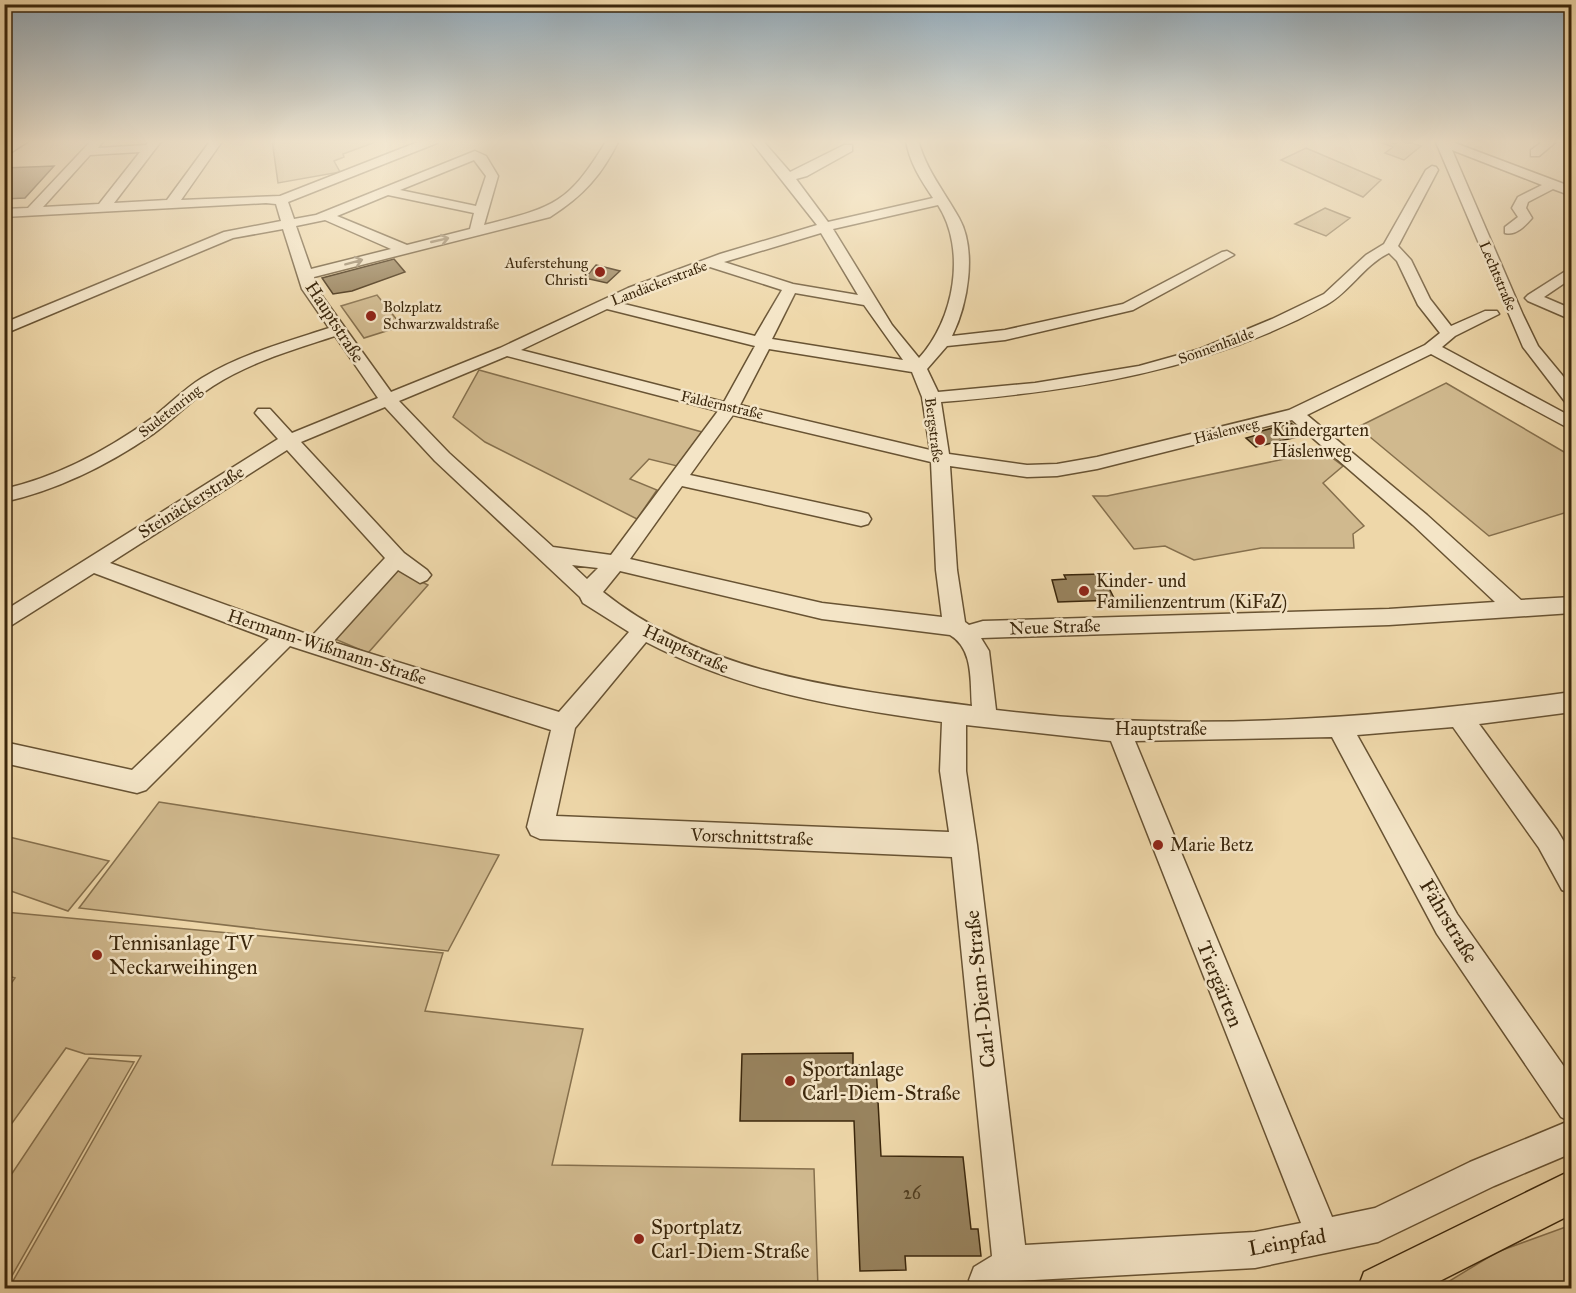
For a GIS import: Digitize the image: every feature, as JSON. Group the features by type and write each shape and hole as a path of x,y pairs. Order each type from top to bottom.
{"main road":[{"path":"1380,1288 1572,1191"}],"street":[{"path":"32,211 42,200"},
{"path":"104,207 109,200"},
{"path":"4,213 235,200"},
{"name":"Hauptstraße","path":"281,200 304,274 318,301 388,400 445,460 591,597 643,631 698,658 784,687 985,718 1119,730 1340,728 1460,717 1572,702"},
{"path":"4,329 229,236 326,216 365,200"},
{"path":"434,200 482,210"},
{"path":"477,231 485,200"},
{"path":"304,274 545,214 566,200"},
{"name":"Bergstraße","path":"805,200 825,227 903,352 919,368 932,398 939,458 946,592 961,630 978,651 985,718"},
{"name":"Landäckerstraße","path":"388,400 506,351 633,291 711,263 825,227 940,200"},
{"path":"604,304 764,343 919,368 941,342 961,275 962,242 955,221 941,200"},
{"name":"Sonnenhalde","path":"932,398 1003,393 1079,382 1205,352 1325,300 1358,273 1377,252 1390,247 1416,200"},
{"name":"Lechtstraße","path":"1467,200 1515,315 1531,347 1572,399"},
{"path":"1510,230 1525,218 1519,208 1523,200"},
{"path":"326,216 402,248"},
{"path":"1390,247 1403,257 1415,286 1437,322 1449,333"},
{"path":"941,342 1005,335 1128,307 1227,255"},
{"path":"711,263 791,288 871,302"},
{"path":"1571,272 1533,298 1572,315"},
{"path":"591,597 595,584 616,563 730,406 764,343 763,336 791,288"},
{"name":"Häslenweg","path":"939,458 987,467 1027,471 1057,470 1097,463 1295,414 1431,348 1449,333 1491,314"},
{"name":"Sudetenring","path":"4,496 18,494 132,441 194,391 228,370 338,330"},
{"path":"1431,348 1572,425"},
{"name":"Faldernstraße","path":"506,351 618,382 730,406 939,458"},
{"name":"Steinäckerstraße","path":"4,622 92,564 290,441 388,400"},
{"path":"264,413 397,558 420,575"},
{"path":"1295,414 1420,520 1514,608"},
{"path":"679,479 861,519"},
{"name":"Neue Straße","path":"547,554 616,563 822,611 961,630 1389,617 1572,605"},
{"path":"317,645 397,558"},
{"name":"Hermann-Wißmann-Straße","path":"92,564 286,636 564,724"},
{"path":"564,724 643,631"},
{"path":"4,752 137,782 286,636"},
{"name":"Carl-Diem-Straße","path":"954,714 953,771 964,845 999,1272"},
{"path":"1460,717 1548,839 1572,881"},
{"name":"Vorschnittstraße","path":"564,724 540,826 964,845"},
{"name":"Fährstraße","path":"1340,728 1447,924 1572,1106"},
{"name":"Tiergärten","path":"1119,730 1323,1236"},
{"name":"Leinpfad","path":"999,1272 1255,1250 1378,1225 1482,1174 1572,1136"}],"shaded area":[{"path":"1325,208 1350,218 1326,236 1295,224"},
{"name":"Bolzplatz Schwarzwaldstraße","path":"377,295 402,326 364,338 341,306"},
{"path":"479,370 702,432 677,466 649,459 630,479 657,490 637,519 485,442 453,417"},
{"path":"1446,383 1571,456 1571,511 1489,536 1358,427"},
{"path":"1323,451 1343,466 1323,483 1364,526 1353,534 1354,548 1261,548 1194,560 1165,546 1134,549 1093,496 1107,496"},
{"path":"394,568 428,585 368,653 335,639"},
{"path":"159,802 499,855 448,951 79,908"},
{"path":"5,836 109,861 68,911 5,889"},
{"path":"5,912 443,953 425,1011 583,1029 552,1165 814,1169 818,1288 9,1288 141,1056 85,1054 66,1048 5,1133 5,992 15,978 5,975"},
{"path":"89,1058 134,1062 5,1288 5,1184"},
{"path":"1571,1225 1571,1288 1438,1288 1497,1252"}],"building":[{"path":"394,259 405,272 352,291 333,294 322,278"},
{"name":"Auferstehung Christi","path":"596,265 620,271 607,283 585,278"},
{"name":"Kindergarten Häslenweg","path":"1291,423 1305,435 1256,447 1246,438 1257,435 1254,433"},
{"name":"Kinder- und Familienzentrum (KiFaZ)","path":"1102,574 1115,600 1058,602 1052,580 1066,579 1064,575"},
{"path":"853,1053 853,1065 876,1065 881,1156 963,1157 971,1229 978,1229 981,1256 905,1256 906,1270 860,1271 854,1121 740,1121 742,1054"}],"place":[{"name":"Auferstehung Christi","path":"600,272"},
{"name":"Bolzplatz Schwarzwaldstraße","path":"371,316"},
{"name":"Kindergarten Häslenweg","path":"1260,440"},
{"name":"Kinder- und Familienzentrum (KiFaZ)","path":"1084,591"},
{"name":"Marie Betz","path":"1158,845"},
{"name":"Tennisanlage TV Neckarweihingen","path":"97,955"},
{"name":"Sportanlage Carl-Diem-Straße","path":"790,1081"},
{"name":"Sportplatz Carl-Diem-Straße","path":"639,1239"}]}
